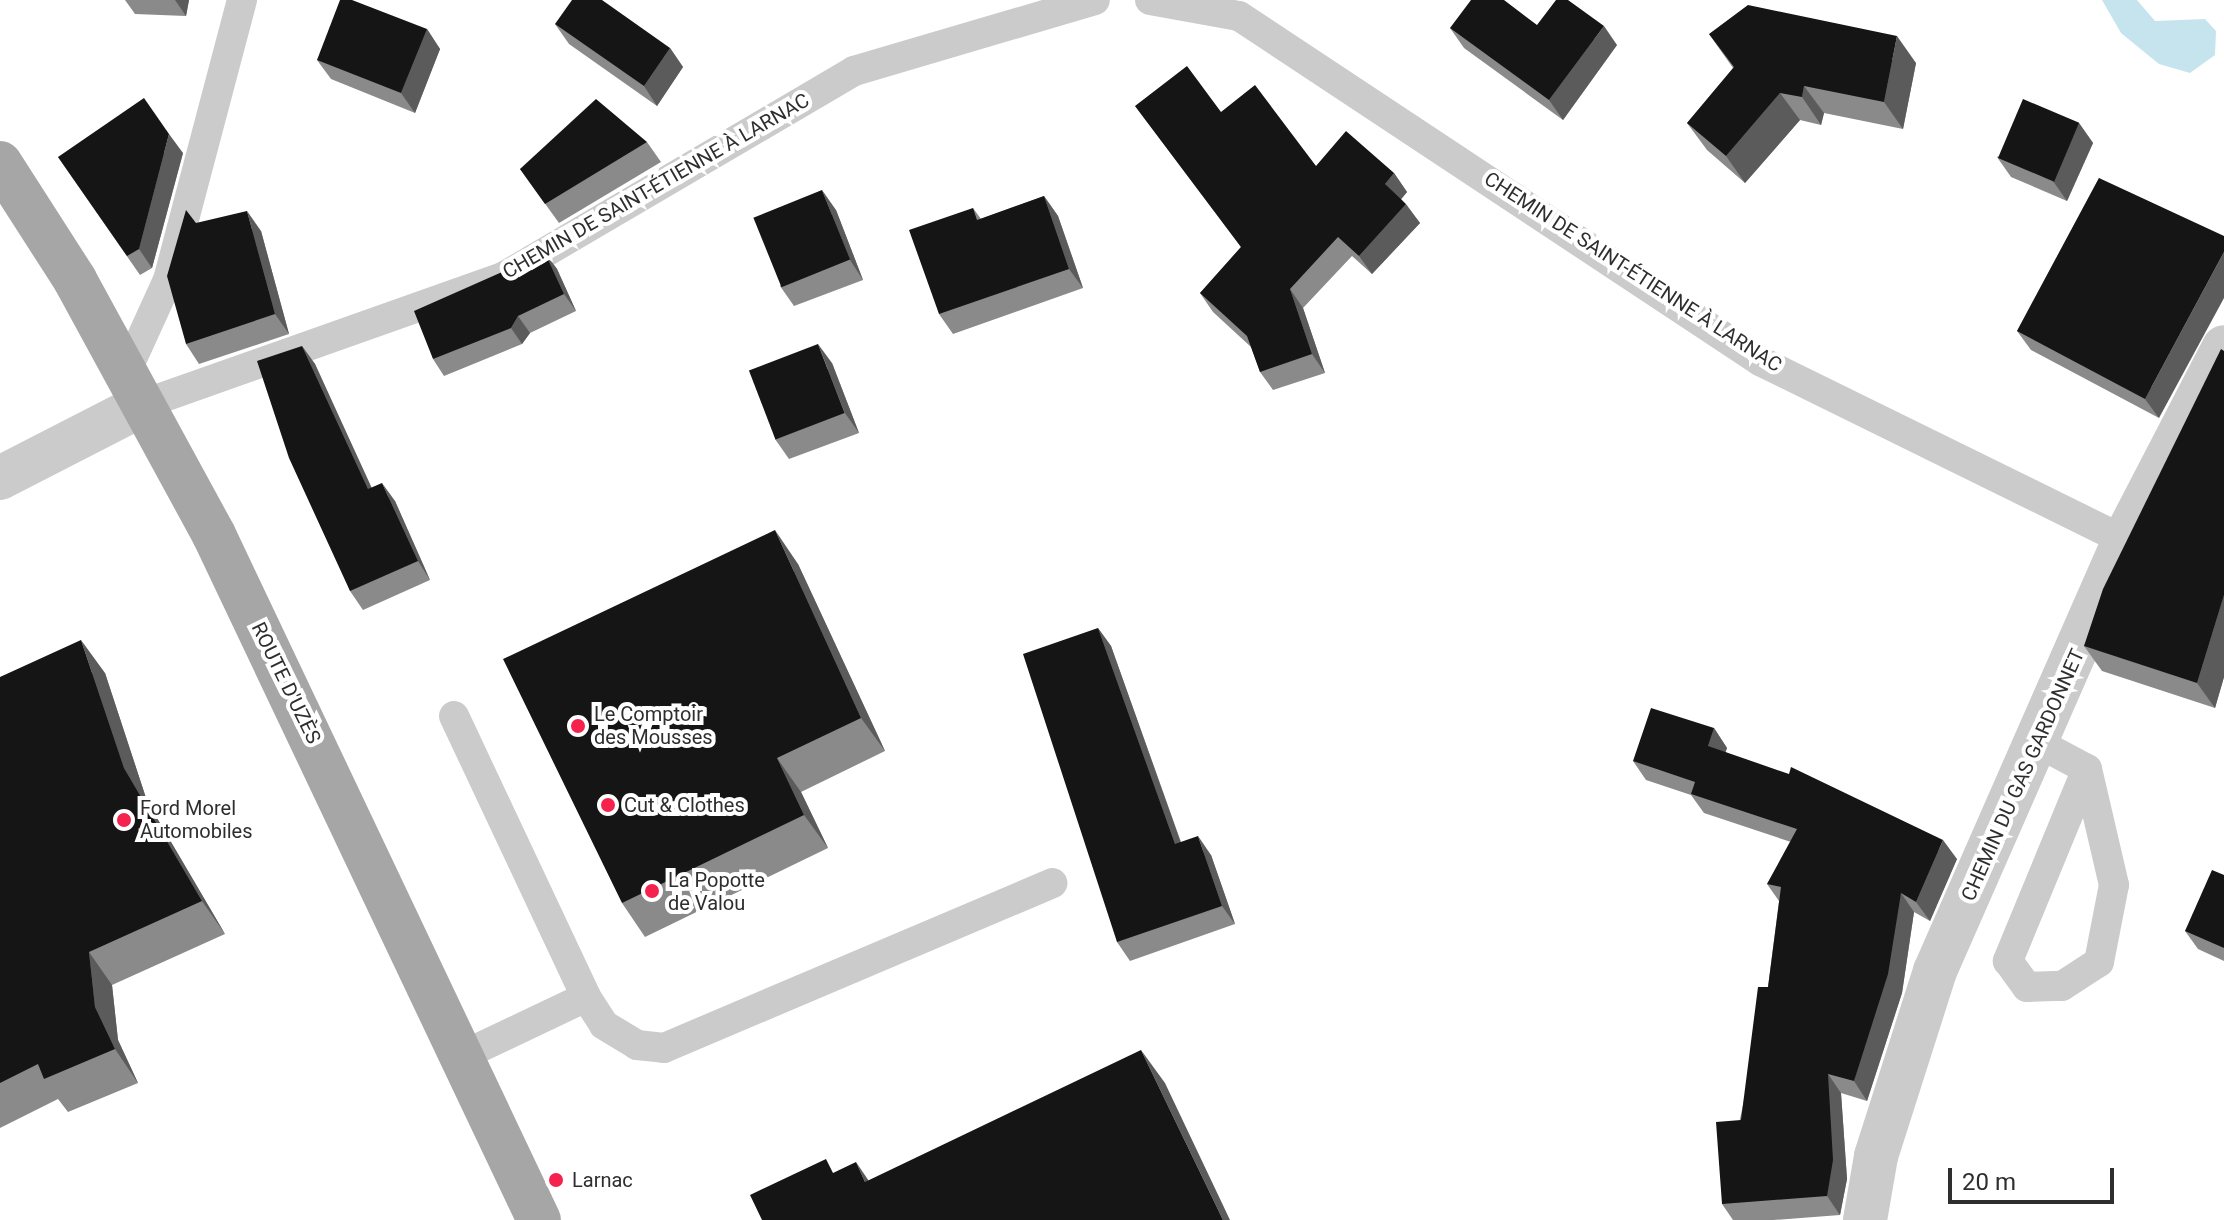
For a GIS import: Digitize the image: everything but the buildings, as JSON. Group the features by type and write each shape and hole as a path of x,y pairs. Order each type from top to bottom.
{"main road":[{"name":"ROUTE D'UZÈS","path":"0,163 135,388 281,672 539,1220"}],"street":[{"name":"CHEMIN DU GAS GARDONNET","path":"1865,1220 1876,1156 1935,971 2040,744 2124,540 2224,347"},
{"name":"CHEMIN DE SAINT-ÉTIENNE À LARNAC","path":"0,478 135,388"}],"lane":[{"path":"135,388 168,280 242,0"},
{"name":"CHEMIN DE SAINT-ÉTIENNE À LARNAC","path":"135,388 503,277 854,71 1095,0"},
{"name":"CHEMIN DE SAINT-ÉTIENNE À LARNAC","path":"1150,0 1239,16 1760,361 2124,540"},
{"path":"454,716 586,997 604,1025 637,1045 664,1048 1052,883"},
{"path":"2040,744 2087,769 2114,885 2099,962 2062,986 2027,987 2008,961 2087,769"},
{"path":"462,1056 586,997"}],"water":[{"path":"2102,0 2137,0 2155,21 2205,19 2216,31 2215,55 2190,73 2159,64 2121,33"}],"place":[{"name":"Le Comptoir des Mousses","path":"578,726"},
{"name":"Cut & Clothes","path":"608,805"},
{"name":"Ford Morel Automobiles","path":"124,820"},
{"name":"La Popotte de Valou","path":"652,891"},
{"name":"Larnac","path":"556,1180"}]}
